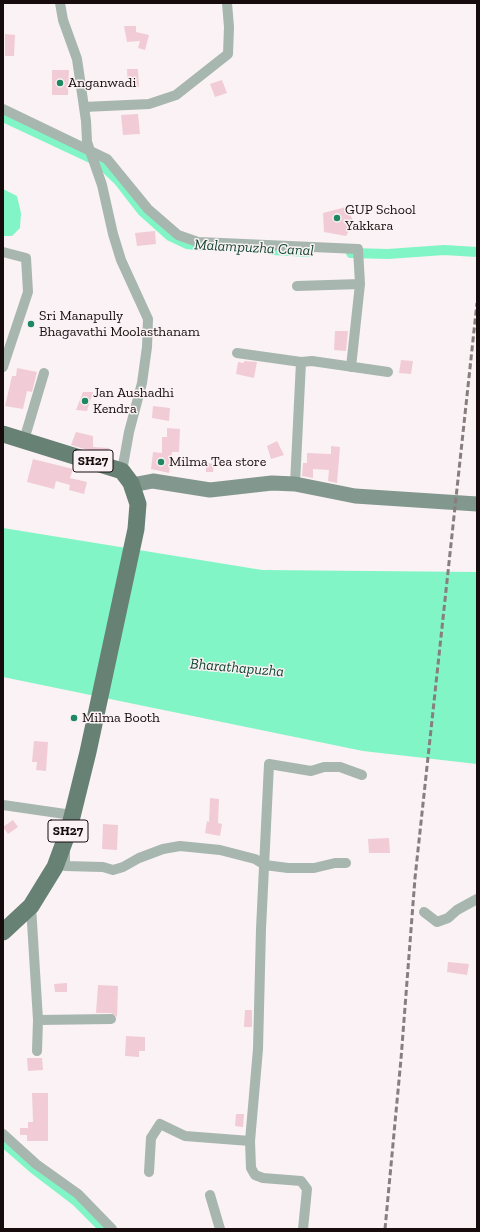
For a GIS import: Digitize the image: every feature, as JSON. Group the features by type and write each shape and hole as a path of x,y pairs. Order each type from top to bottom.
{"main road":[{"name":"SH27","path":"3,434 122,470 132,485 138,504 136,529 97,712 65,838 55,867 31,906 3,932"}],"street":[{"path":"60,3 63,20 77,60 84,107 87,142 102,185 113,234 121,260 148,319 147,347 142,383 129,432 122,470"},
{"path":"84,107 149,104 176,95 228,54 229,27 227,3"},
{"path":"3,109 92,157 107,159 148,209 178,236 198,242 358,249 360,284 351,367"},
{"path":"3,252 26,258 28,292 3,367"},
{"path":"297,286 360,284"},
{"path":"237,353 301,362 312,361 388,372"},
{"path":"295,484 301,362"},
{"path":"24,440 44,373"},
{"path":"132,485 153,481 210,490 272,483 295,484 355,496 477,504"},
{"path":"303,1229 307,1189 300,1181 263,1178 255,1175 251,1168 250,1141 258,1050 269,764 311,771 324,767 340,767 362,776"},
{"path":"3,805 72,815"},
{"path":"65,838 65,866 102,867 114,870 163,849 180,846 220,850 255,859 265,865 288,868 314,868 335,863 346,863"},
{"path":"424,912 437,922 448,918 457,910 477,899"},
{"path":"31,906 38,1020 37,1051"},
{"path":"38,1020 111,1019"},
{"path":"149,1172 151,1138 160,1124 185,1136 250,1141"},
{"path":"3,1134 36,1164 78,1194 112,1229"},
{"path":"210,1195 220,1229"}],"water":[{"path":"3,189 17,196 21,213 20,228 12,236 3,236"},
{"name":"Bharathapuzha","path":"3,528 262,570 477,572 477,764 363,751 3,677"}],"building":[{"path":"124,26 136,26 136,32 149,35 145,50 138,48 140,41 127,42"},
{"path":"5,34 15,35 14,56 5,56"},
{"path":"127,69 138,69 139,87 128,88"},
{"name":"Anganwadi","path":"52,70 69,70 68,95 52,95"},
{"path":"222,80 227,93 215,97 210,84"},
{"path":"138,114 140,134 123,135 121,115"},
{"name":"GUP School Yakkara","path":"346,207 354,222 346,236 324,232 323,213"},
{"path":"155,231 156,244 137,246 135,233"},
{"path":"335,331 348,331 346,351 334,350"},
{"path":"401,360 413,361 411,374 399,373"},
{"path":"244,361 257,362 254,378 236,374 238,362 244,363"},
{"path":"17,368 37,372 32,392 27,391 23,409 5,406 12,376 16,376"},
{"name":"Jan Aushadhi Kendra","path":"83,392 93,392 87,411 76,410"},
{"path":"153,406 170,408 169,421 152,418"},
{"path":"167,428 180,429 179,452 172,452 169,473 151,469 153,452 162,453 162,437 167,437"},
{"path":"76,432 93,436 93,447 109,448 108,456 71,445"},
{"path":"277,441 284,455 271,459 267,446"},
{"path":"331,446 340,447 337,483 328,481 329,470 313,469 313,478 302,476 303,463 307,463 307,453 331,454"},
{"path":"33,459 73,469 70,478 87,482 84,494 69,490 70,485 56,481 54,489 27,482"},
{"path":"206,463 214,464 213,472 206,472"},
{"path":"34,741 48,742 46,771 36,770 37,762 32,762"},
{"path":"210,798 219,799 218,823 222,824 220,836 205,833 207,821 209,822"},
{"path":"13,820 18,827 8,834 3,827"},
{"path":"103,824 118,825 117,850 102,849"},
{"path":"389,838 390,853 369,853 368,839"},
{"path":"448,962 469,964 467,975 447,972"},
{"path":"67,983 67,992 55,992 54,984"},
{"path":"98,985 118,986 117,1017 111,1013 96,1013"},
{"path":"245,1010 252,1010 252,1027 244,1027"},
{"path":"126,1036 145,1037 145,1051 139,1051 139,1057 125,1056"},
{"path":"27,1058 42,1058 43,1070 28,1071"},
{"path":"32,1093 48,1093 48,1141 27,1141 27,1135 20,1135 20,1128 28,1128 28,1122 33,1122"},
{"path":"236,1114 244,1114 243,1127 235,1126"}],"waterway":[{"name":"Malampuzha Canal","path":"3,117 99,162 118,180 142,211 170,236 187,244 203,246"},
{"name":"Malampuzha Canal","path":"273,250 309,252"},
{"name":"Malampuzha Canal","path":"351,253 388,254 444,250 477,252"},
{"path":"3,1142 34,1169 76,1201 104,1229"}],"railway":[{"path":"385,1229 401,1059 415,878 477,303"}],"place":[{"name":"Anganwadi","path":"60,83"},
{"name":"GUP School Yakkara","path":"337,218"},
{"name":"Sri Manapully Bhagavathi Moolasthanam","path":"31,324"},
{"name":"Jan Aushadhi Kendra","path":"85,401"},
{"name":"Milma Tea store","path":"161,462"},
{"name":"Milma Booth","path":"74,718"}]}
